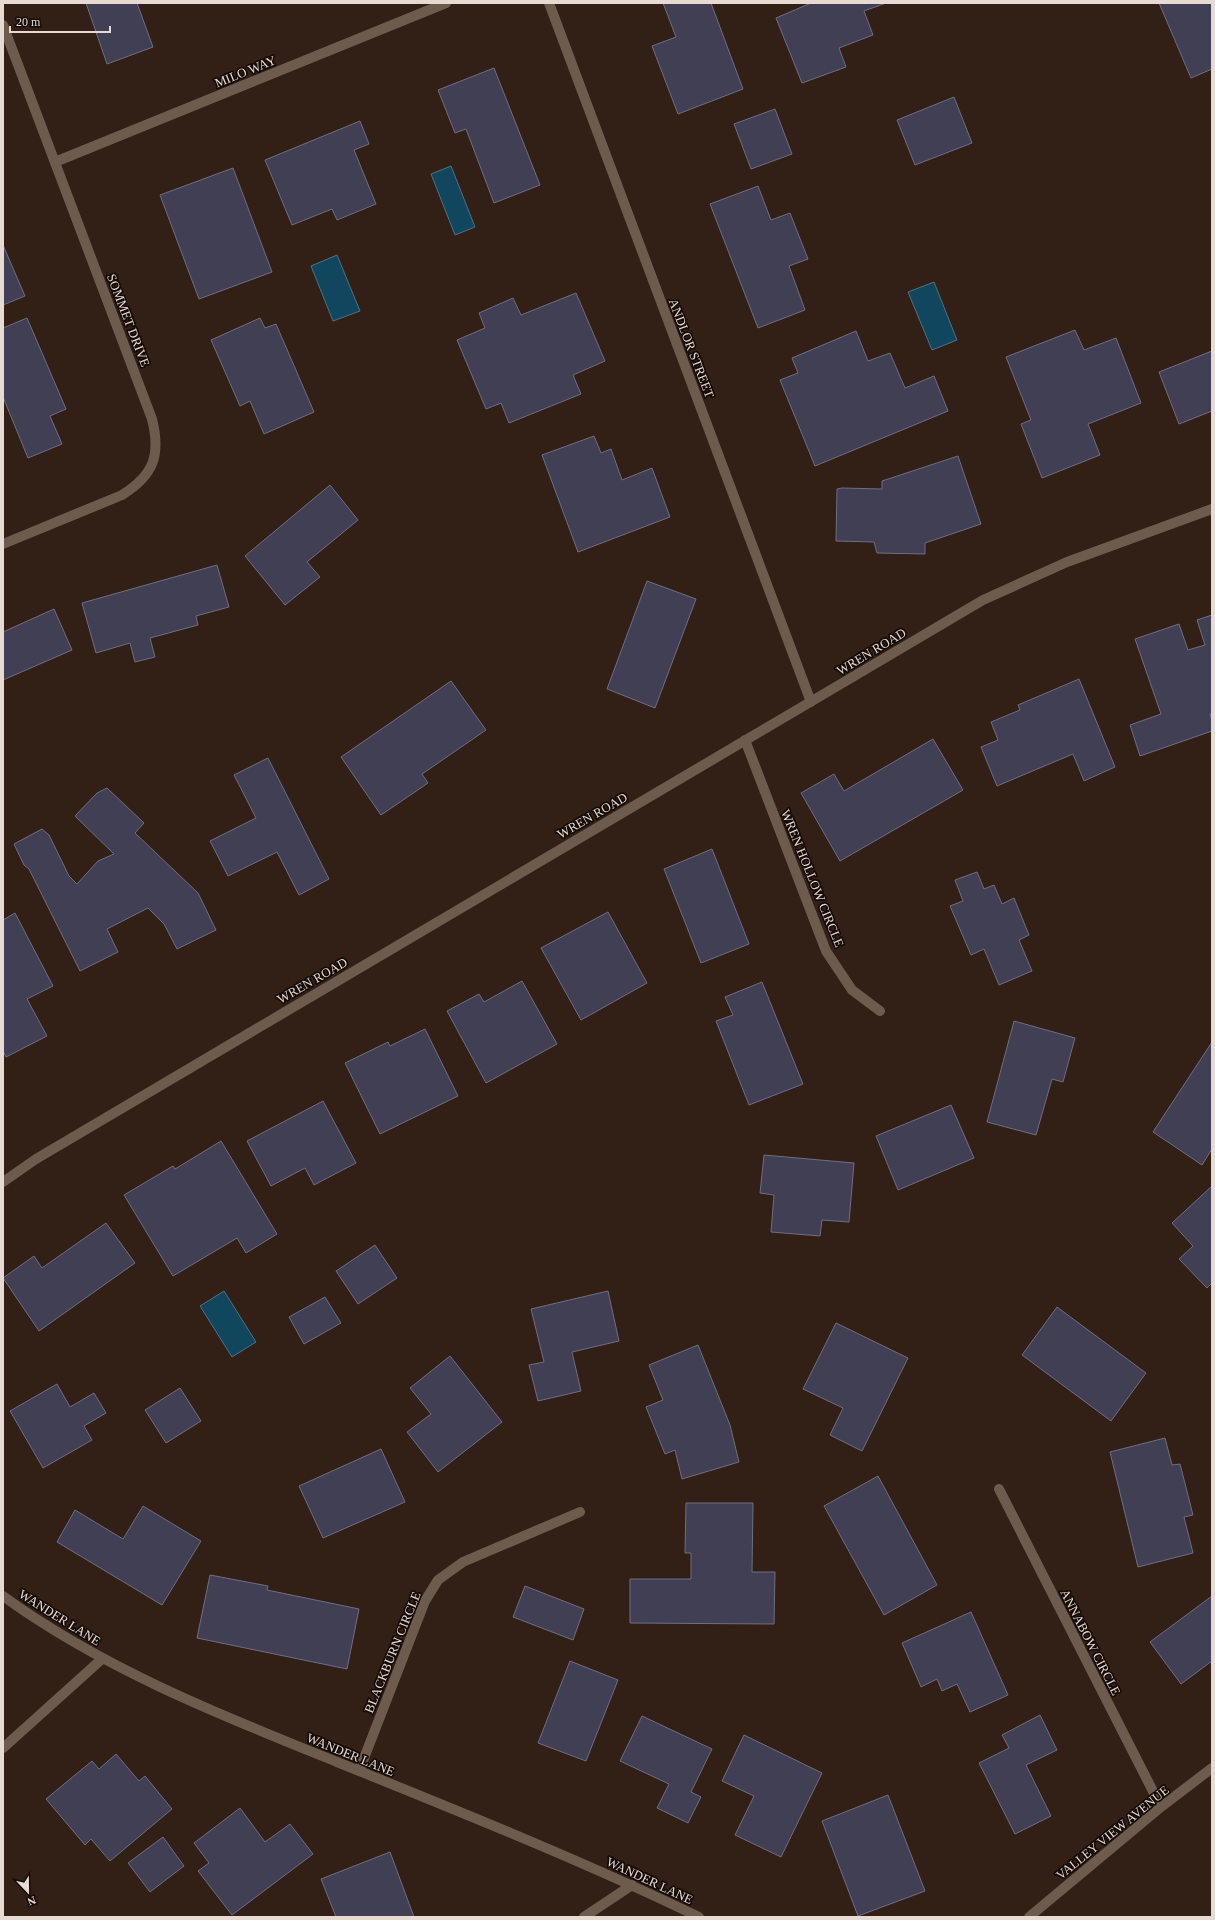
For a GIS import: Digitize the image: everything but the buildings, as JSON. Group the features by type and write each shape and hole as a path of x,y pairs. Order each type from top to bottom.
{"street":[{"name":"MILO WAY","path":"55,162 446,3"},
{"name":"ANDLOR STREET","path":"549,3 811,702"},
{"name":"SOMMET DRIVE","path":"3,25 152,419 156,435 156,450 152,464 145,476 135,486 122,495 3,544"},
{"name":"WREN ROAD","path":"3,1182 36,1159 228,1044 983,600 1067,562 1212,509"},
{"name":"WREN HOLLOW CIRCLE","path":"745,740 826,951 852,990 880,1011"},
{"name":"ANNABOW CIRCLE","path":"999,1489 1161,1807"},
{"name":"BLACKBURN CIRCLE","path":"359,1771 425,1601 438,1580 463,1562 580,1512"},
{"name":"WANDER LANE","path":"3,1596 27,1613 103,1658 227,1717 632,1885 699,1917"},
{"path":"3,1748 103,1658"},
{"name":"VALLEY VIEW AVENUE","path":"1029,1917 1161,1807 1212,1768"},
{"path":"584,1917 632,1885"}],"water":[{"path":"451,166 475,227 455,235 431,174"},
{"path":"337,255 360,311 333,321 311,266"},
{"path":"934,282 957,340 932,350 908,292"},
{"path":"224,1291 256,1342 232,1357 200,1306"}]}
